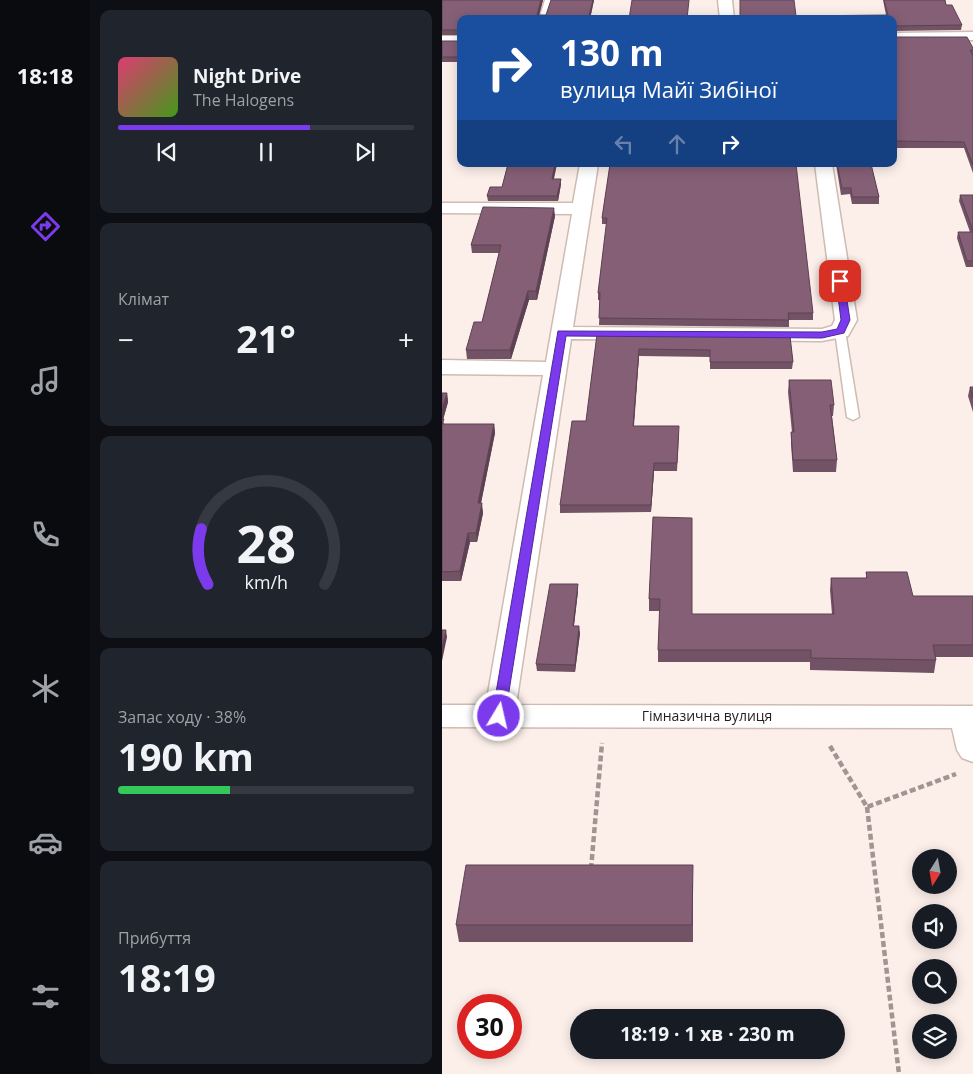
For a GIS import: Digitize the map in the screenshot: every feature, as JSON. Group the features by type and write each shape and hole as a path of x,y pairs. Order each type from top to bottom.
{"street":[{"path":"725,0 726,15"},
{"path":"897,37 972,36"},
{"path":"442,40 457,40"},
{"path":"499,716 589,167"},
{"path":"562,333 822,335 840,331 846,320 823,167"},
{"path":"442,208 582,209"},
{"path":"442,367 556,369"},
{"name":"Гімназична вулиця","path":"442,716 969,717"},
{"path":"965,762 969,717"}],"lane":[{"path":"543,15 548,0"},
{"path":"840,331 852,418"}],"path":[{"path":"591,873 602,740"},
{"path":"828,743 867,807 899,1074"},
{"path":"867,807 965,762"}],"building":[{"path":"442,0 541,0 537,15 457,15 457,30 442,30"},
{"path":"551,0 593,0 589,15 546,15"},
{"path":"632,0 689,0 687,15 630,15"},
{"path":"740,0 794,0 796,15 740,15"},
{"path":"884,0 945,0 946,5 952,5 962,25 897,26 897,15 888,15"},
{"path":"897,37 967,37 973,48 973,50 970,50 973,56 973,165 964,142 897,141"},
{"path":"442,41 457,41 457,57 442,57"},
{"path":"507,167 554,167 552,179 561,179 557,196 487,196 490,187 502,187"},
{"path":"610,167 796,167 813,313 788,313 789,320 599,318 600,293 598,293 607,218 602,218"},
{"path":"838,167 872,167 879,197 852,197 851,188 842,188"},
{"path":"960,195 973,195 973,231"},
{"path":"483,207 554,208 536,291 528,291 510,350 466,350 474,322 482,322 501,245 471,245"},
{"path":"958,232 973,232 973,261 967,261"},
{"path":"597,334 790,336 793,362 710,362 710,350 639,349 633,426 679,426 677,463 654,463 651,505 560,505 572,421 586,421"},
{"path":"789,380 831,380 834,405 830,405 837,460 793,460 791,432 794,432"},
{"path":"970,387 973,387 973,398"},
{"path":"442,393 447,393 442,410"},
{"path":"442,424 494,424 478,503 482,503 476,533 468,533 460,571 442,572"},
{"path":"653,517 692,518 692,614 834,614 831,578 867,578 866,572 907,572 913,596 973,596 973,645 933,645 936,660 811,658 811,650 658,650 660,599 649,599"},
{"path":"550,584 578,584 573,626 579,626 575,665 536,664"},
{"path":"442,630 446,630 442,648"},
{"path":"466,865 693,865 692,925 456,925"}],"route":[{"path":"499,716 562,333 822,335 840,331 846,320 840,281"}]}
